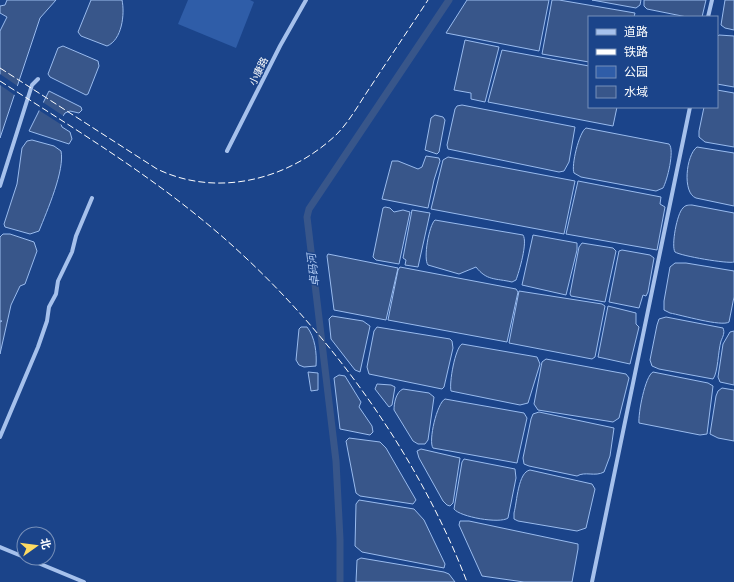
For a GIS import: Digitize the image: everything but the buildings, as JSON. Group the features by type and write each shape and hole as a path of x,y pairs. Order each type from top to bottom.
{"street":[{"name":"小康路","path":"227,151 280,46 306,0"},
{"path":"708,16 712,0"},
{"path":"0,186 32,85 38,79"},
{"path":"592,582 690,108"},
{"path":"0,437 38,347 47,321 49,307 56,294 58,281 72,252 76,236 82,226 92,198"},
{"path":"0,547 16,554"},
{"path":"45,566 84,582"}],"green space":[{"path":"188,0 250,0 254,2 236,48 178,24"}],"water":[{"path":"7,0 56,0 40,18 0,138 0,31 7,17 0,13 0,6 5,5"},
{"path":"91,0 122,0 123,19 121,26 116,38 107,46 81,36 78,32"},
{"path":"467,0 549,0 539,51 446,33"},
{"path":"552,0 635,13 634,16 588,16 588,62 542,54"},
{"path":"592,0 641,0 640,5 636,8"},
{"path":"644,0 706,0 702,16 682,16 647,9 644,6"},
{"path":"725,0 734,0 734,30 725,28 721,25"},
{"path":"718,36 734,36 734,87 718,84"},
{"path":"465,40 499,47 485,102 471,99 471,93 454,90"},
{"path":"63,46 98,61 99,66 88,94 86,95 50,77 48,74 58,48"},
{"path":"502,50 588,66 588,108 617,108 613,126 488,102"},
{"path":"718,90 734,93 734,147 705,142 699,137 704,108 718,108"},
{"path":"49,91 81,107 82,110 79,113 70,111 65,113 60,121 62,127 70,132 72,139 69,144 29,131"},
{"path":"462,105 575,127 569,162 564,171 559,172 448,149 447,145 455,109 457,106"},
{"path":"435,115 443,117 445,120 439,152 437,154 425,150 431,118"},
{"path":"586,128 669,144 671,147 671,159 663,188 656,191 581,177 574,173 573,169 576,149 583,131"},
{"path":"32,140 54,146 61,151 62,159 51,202 39,231 30,234 5,227 4,224 17,184 22,148 27,141"},
{"path":"697,147 734,153 734,206 696,198 692,195 687,182 687,174 690,158 693,151"},
{"path":"426,156 439,158 440,161 428,208 382,199 392,161 398,161 418,169 422,167"},
{"path":"448,157 575,181 564,234 431,209 443,160"},
{"path":"578,181 661,197 660,204 665,207 657,250 566,234"},
{"path":"687,205 734,213 734,262 723,262 686,256 675,252 674,237 679,216 684,207"},
{"path":"383,208 390,208 394,212 403,210 410,212 399,264 376,260 373,257"},
{"path":"412,210 430,213 418,267 405,265 406,260 403,258"},
{"path":"435,220 523,235 524,250 516,280 512,282 488,277 480,272 476,267 459,274 428,265 426,256 427,242"},
{"path":"3,234 10,234 34,242 37,251 25,284 20,286 11,305 0,354 0,322 2,321 0,321 0,237"},
{"path":"533,235 577,243 577,250 566,295 522,285"},
{"path":"582,243 613,248 616,251 605,302 571,296 570,294 579,247"},
{"path":"622,250 650,255 654,258 648,292 646,296 643,295 639,308 609,302 619,251"},
{"path":"328,254 398,268 386,320 334,310 327,256"},
{"path":"675,263 686,263 734,271 734,297 729,322 710,322 670,313 664,310 664,301 670,267"},
{"path":"400,267 516,289 518,292 507,342 388,320 398,270"},
{"path":"519,291 602,304 605,306 595,357 592,359 509,343"},
{"path":"608,306 636,313 636,324 639,327 630,364 598,357"},
{"path":"332,316 363,321 370,326 360,372 355,370 331,339 329,319"},
{"path":"666,317 723,328 724,334 720,345 716,372 713,379 659,369 652,366 650,360 657,325 659,319"},
{"path":"301,327 307,327 314,340 316,366 304,367 299,365 296,360 299,329"},
{"path":"377,327 450,339 452,341 453,348 444,387 442,389 369,374 367,367 374,331"},
{"path":"734,331 734,385 720,382 718,377 723,344 730,332"},
{"path":"462,344 537,357 540,364 528,403 520,405 451,391 453,366 459,347"},
{"path":"546,359 626,374 629,378 619,418 613,422 538,410 534,404 542,362"},
{"path":"308,372 318,373 318,390 311,391"},
{"path":"653,372 708,383 713,386 707,434 700,435 639,423 641,404 647,380"},
{"path":"339,375 345,376 361,402 359,407 372,426 373,432 370,435 340,429 334,378"},
{"path":"377,384 391,385 395,387 392,405 389,407 375,389"},
{"path":"722,388 734,390 734,441 718,438 710,434 716,396 718,391"},
{"path":"403,389 429,393 434,397 428,440 425,444 418,444 413,441 394,410 397,395"},
{"path":"445,399 524,413 527,418 517,463 433,448 432,430 436,414"},
{"path":"539,412 614,428 610,456 604,472 577,476 524,464 523,458 531,419 533,414"},
{"path":"349,438 380,442 386,448 416,500 413,504 360,496 356,493 346,441"},
{"path":"421,449 460,458 453,503 450,506 443,501 419,458 417,451"},
{"path":"464,459 515,469 516,478 508,518 504,520 480,519 464,515 454,509 462,462"},
{"path":"530,470 592,484 595,489 586,528 577,531 518,521 514,519 520,482 526,472"},
{"path":"359,500 414,509 424,520 445,564 444,568 362,552 355,546 356,504"},
{"path":"460,521 469,521 578,544 572,582 524,582 482,576 459,525"},
{"path":"361,558 444,572 449,574 455,582 356,582 357,560"}],"pier":[{"path":"0,74 19,87 16,96 0,85"},
{"path":"41,101 65,117 62,122 65,127 37,109"}],"waterway":[{"name":"卓码河","path":"340,582 340,539 336,461 307,217 309,209 449,0"}],"railway":[{"path":"0,68 157,169 180,178 204,182 227,183 251,180 274,173 296,163 317,151 341,130 428,0"},
{"path":"0,81 105,148 156,184 205,222 246,258 286,298 323,340 391,433 420,481 445,531 467,582"}]}
